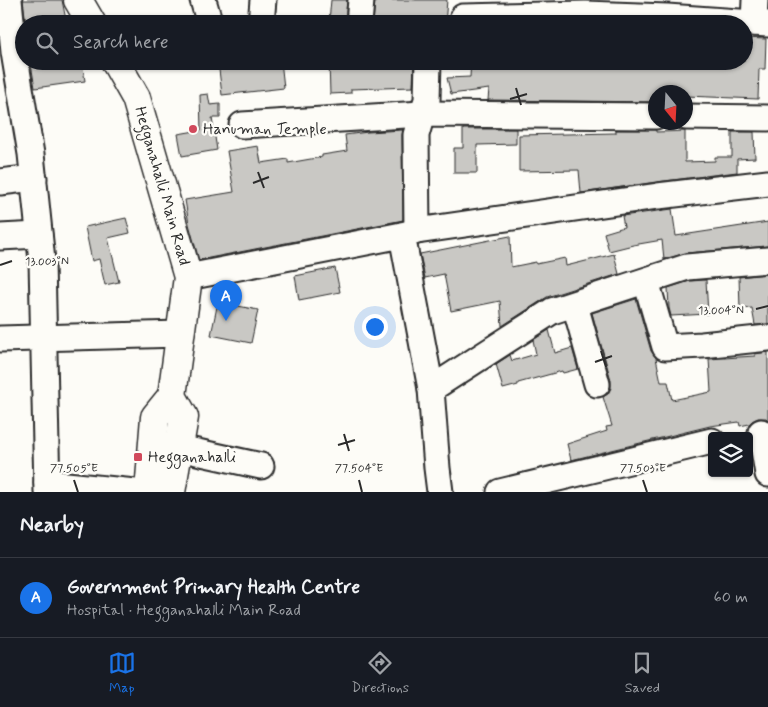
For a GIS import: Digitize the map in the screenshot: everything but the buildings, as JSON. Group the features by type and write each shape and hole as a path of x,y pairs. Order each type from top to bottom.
{"main road":[{"path":"78,0 87,15"},
{"name":"Hegganahalli Main Road","path":"120,70 136,98 188,277 172,396"},
{"path":"149,492 155,417 172,396 184,417 172,492"}],"street":[{"path":"9,0 15,58"},
{"path":"204,0 208,15"},
{"path":"262,15 263,0"},
{"path":"360,15 361,0"},
{"path":"474,12 586,7 651,15"},
{"path":"17,70 31,154 42,261 47,488 136,492"},
{"path":"428,70 427,100 416,135 409,233 431,389 440,492"},
{"path":"242,126 422,114 648,116"},
{"path":"693,117 768,118"},
{"path":"0,182 34,178"},
{"path":"188,277 409,233 658,196 768,183"},
{"path":"0,237 39,235"},
{"path":"431,389 552,311 687,267 768,260"},
{"path":"646,281 665,346 702,345 768,338"},
{"path":"575,305 597,384"},
{"path":"0,339 180,334"},
{"path":"756,433 768,474"},
{"path":"500,492 708,442"},
{"path":"179,448 261,466"}],"place":[{"name":"Hanuman Temple","path":"193,129"},
{"name":"Government Primary Health Centre","path":"226,321"},
{"name":"Hegganahalli","path":"138,457"}]}
